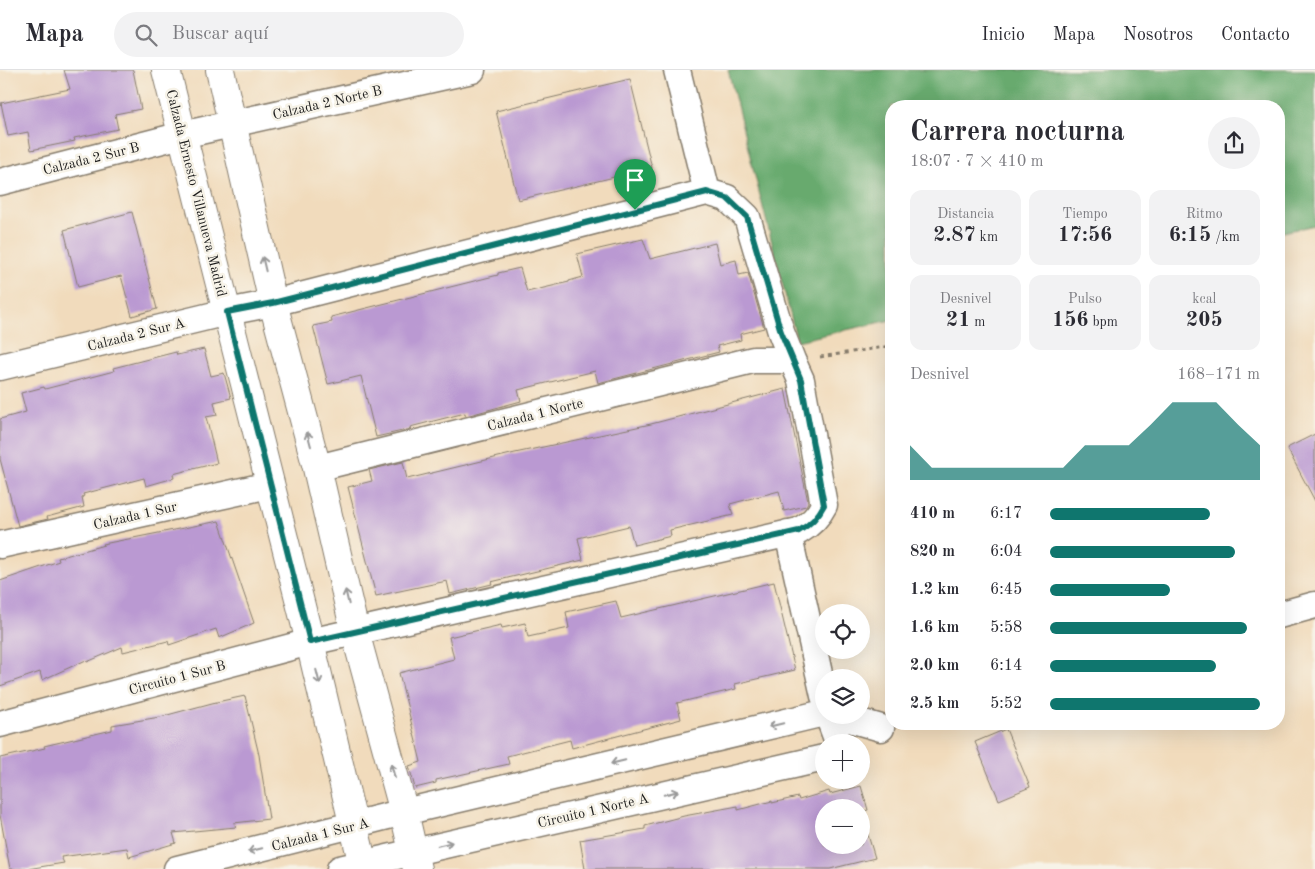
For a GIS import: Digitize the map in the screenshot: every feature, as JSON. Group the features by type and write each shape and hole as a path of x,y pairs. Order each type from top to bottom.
{"street":[{"name":"Calzada Ernesto Villanueva Madrid","path":"166,70 310,642 354,825 356,867"},
{"path":"220,70 273,303 317,468 355,632 404,812 415,860"},
{"name":"Calzada 2 Norte B","path":"182,135 472,70"},
{"path":"677,70 707,192"},
{"name":"Calzada 2 Sur B","path":"0,182 182,135"},
{"name":"Calzada 2 Sur A","path":"0,367 227,312 273,303 707,192"},
{"name":"Circuito 1 Sur B","path":"0,724 310,642 799,531 811,524 819,515 824,505 801,380 781,332 747,217 727,198 707,192"},
{"name":"Calzada 1 Norte","path":"317,468 753,360 792,360"},
{"name":"Calzada 1 Sur","path":"0,545 269,485"},
{"path":"788,533 818,669"},
{"path":"1285,613 1315,605"},
{"path":"404,812 815,715"},
{"path":"861,724 880,731"},
{"name":"Circuito 1 Norte A","path":"356,867 415,860 815,760"},
{"name":"Calzada 1 Sur A","path":"177,869 404,812"}],"path":[{"path":"792,360 885,347"}],"green space":[{"path":"728,70 1315,70 1315,225 1285,232 1285,100 885,100 885,321 797,341"}],"building":[{"path":"64,70 133,70 141,109 115,114 118,129 74,138 75,141 31,150 28,132 8,136 1,103 70,89"},
{"path":"630,79 652,168 518,200 496,111"},
{"path":"132,212 157,309 132,316 121,276 78,287 64,230"},
{"path":"643,239 650,259 715,243 720,264 736,260 739,275 748,273 764,328 740,334 741,340 717,346 719,352 598,383 595,371 518,390 521,401 466,416 465,413 376,437 361,376 328,384 313,326 332,322 331,317 520,268 527,292 569,282 583,277 577,254"},
{"path":"204,349 211,376 224,373 231,398 214,402 217,415 206,417 217,463 173,474 174,478 146,486 144,478 83,494 84,507 47,517 48,519 18,526 0,459 0,419 26,412 21,393 44,387 45,389 114,371 113,368 176,352 177,355"},
{"path":"785,389 808,502 806,506 784,511 779,491 730,504 733,515 670,530 671,536 634,545 629,526 578,538 583,560 491,582 492,584 450,594 447,581 376,596 348,487 372,481 369,470 403,462 407,479 515,453 651,424"},
{"path":"1315,434 1315,501 1287,448"},
{"path":"219,521 254,623 219,638 216,629 169,645 168,641 123,652 122,647 87,662 86,660 42,680 40,672 0,686 0,581 59,561 58,558 103,544"},
{"path":"774,582 795,670 735,684 736,689 677,703 681,719 572,748 570,740 507,756 509,764 436,780 436,783 415,788 409,766 421,762 399,673 454,659 449,637 501,625 502,628 525,623 528,637 569,628 566,612 616,601 621,618"},
{"path":"245,696 259,755 269,819 234,823 236,827 173,833 176,843 129,857 127,848 61,857 64,863 27,869 10,869 0,815 0,758 112,730 112,725 160,717"},
{"path":"1006,730 1030,787 999,800 975,742"},
{"path":"849,789 862,789 865,799 815,799 815,854 870,854 870,842 875,858 830,869 585,869 580,840 645,829 645,826 684,816 738,806 738,810 772,801 772,803 798,797 799,800 829,791 830,794"}],"route":[{"path":"707,192 727,198 747,217 781,332 801,380 824,505 819,515 811,524 799,531 310,642 227,312 273,303 635,210 707,192"}]}
